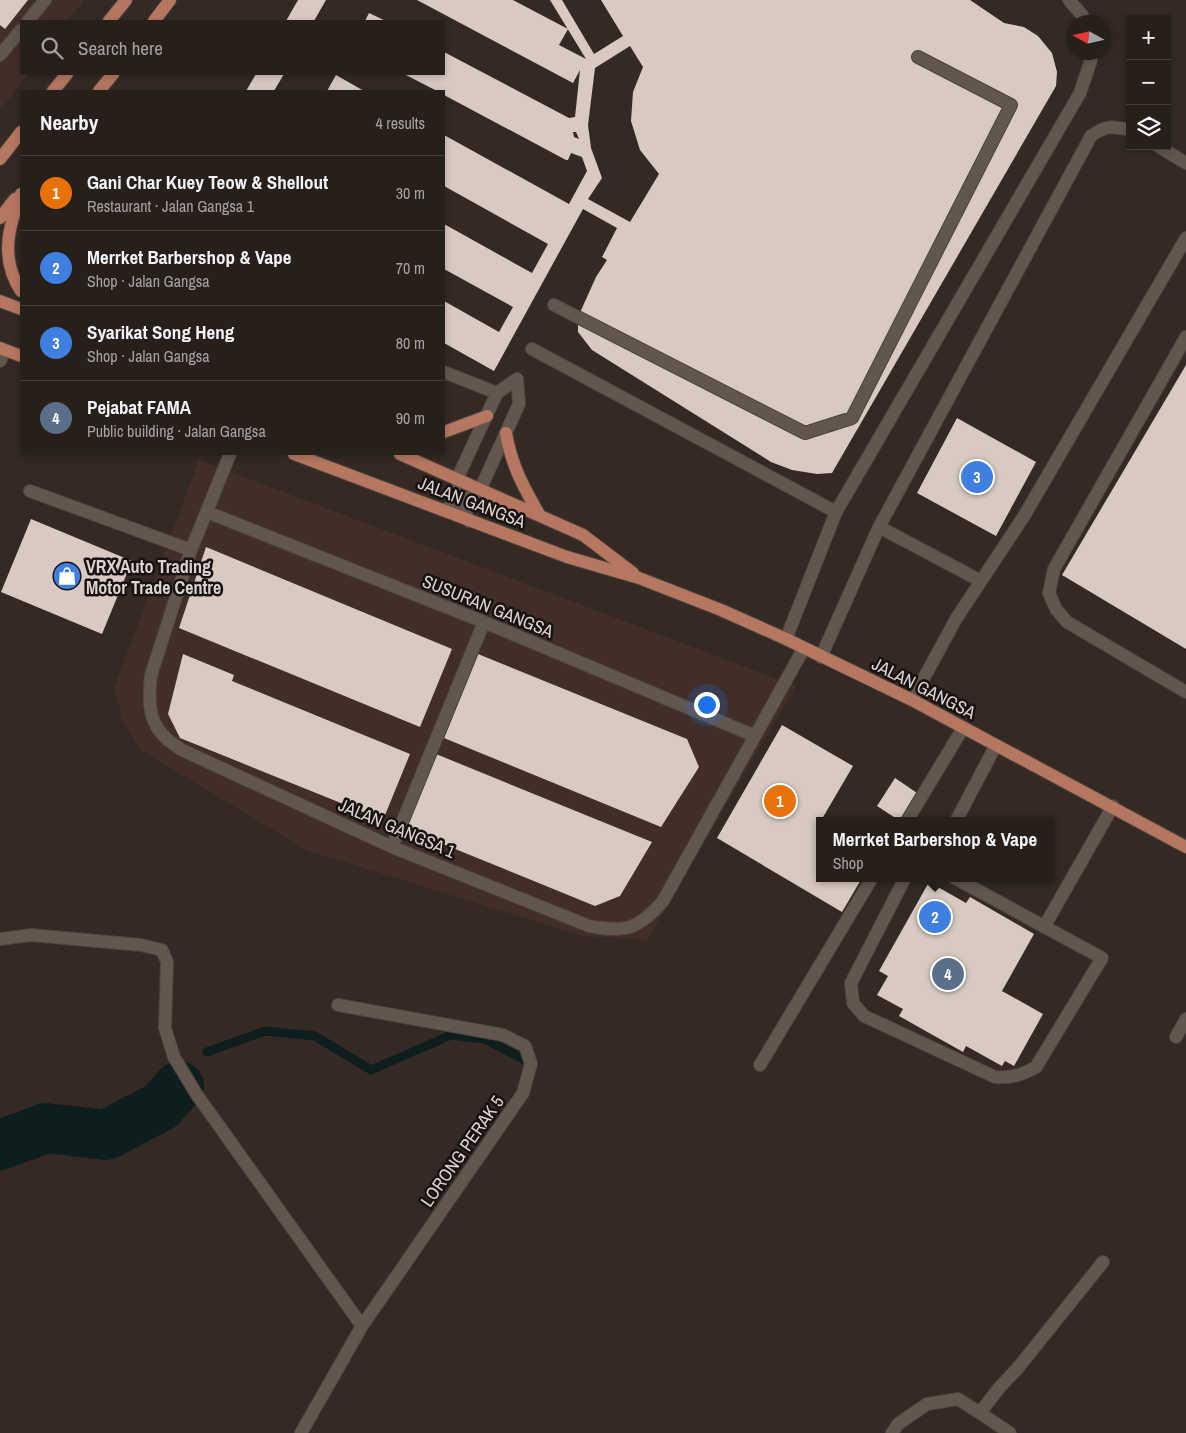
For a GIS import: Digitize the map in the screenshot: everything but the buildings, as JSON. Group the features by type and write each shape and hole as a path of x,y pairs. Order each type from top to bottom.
{"main road":[{"path":"110,20 126,0"},
{"path":"155,20 170,0"},
{"path":"54,90 66,75"},
{"path":"100,90 112,75"},
{"path":"0,159 20,133"},
{"path":"0,218 20,194"},
{"path":"20,196 8,228 5,248 7,265 20,289"},
{"path":"0,301 20,309"},
{"path":"1,353 20,356"},
{"path":"445,432 486,416"},
{"path":"506,433 510,458 540,516"},
{"name":"JALAN GANGSA","path":"297,455 567,557 639,578 721,610 912,700 1113,806 1186,847"},
{"name":"JALAN GANGSA","path":"402,455 584,535 639,578"}],"street":[{"path":"29,20 45,0"},
{"path":"1069,0 1082,15"},
{"path":"2,48 20,31"},
{"path":"554,305 805,433 852,418 1010,105 918,57"},
{"path":"786,639 836,512 1080,93 1091,60"},
{"path":"821,656 879,527 1091,136 1102,129 1114,127 1126,129"},
{"path":"1165,150 1186,163"},
{"path":"912,700 956,619 1028,507 1186,238"},
{"path":"1186,338 1054,569 1049,594 1056,609 1067,622 1186,692"},
{"path":"532,349 836,512"},
{"path":"445,372 497,393"},
{"path":"443,510 461,502 480,490 519,404 517,379 497,393 457,479 461,502 469,521"},
{"name":"JALAN GANGSA 1","path":"230,455 191,550 151,675 148,696 152,717 162,734 182,750 392,847 590,926 610,930 632,927 648,918 663,900 804,648"},
{"path":"30,491 191,550"},
{"name":"SUSURAN GANGSA","path":"207,512 484,622 754,736"},
{"path":"879,527 981,581"},
{"path":"392,847 484,622"},
{"path":"909,817 963,728"},
{"path":"958,817 996,745"},
{"path":"1044,927 1113,806"},
{"path":"760,1065 870,882"},
{"path":"903,882 851,983 853,1003 864,1016 995,1077 1010,1078 1023,1075 1036,1067 1102,958 962,882"},
{"path":"0,939 31,935 141,945 162,950 168,962 165,1028 174,1058 197,1095 362,1326"},
{"name":"LORONG PERAK 5","path":"301,1433 362,1326 523,1093 532,1064 525,1046 503,1035 338,1005"},
{"path":"1176,1037 1186,1018"},
{"path":"980,1413 1103,1262"},
{"path":"892,1433 898,1424 927,1404 958,1399 1010,1433"}],"shaded area":[{"path":"0,0 84,0 69,20 20,20 20,75 27,75 0,111"},
{"path":"199,460 796,686 647,940 582,936 306,850 141,750 123,721 114,688"}],"waterway":[{"path":"207,1052 265,1031 315,1036 371,1070 451,1035 485,1039 527,1061"},
{"path":"0,1145 46,1128 106,1135 160,1107 179,1086"}],"place":[{"name":"Syarikat Song Heng","path":"977,477"},
{"name":"VRX Auto Trading Motor Trade Centre","path":"67,576"},
{"name":"Gani Char Kuey Teow & Shellout","path":"780,801"},
{"name":"Merrket Barbershop & Vape","path":"935,917"},
{"name":"Pejabat FAMA","path":"948,974"}]}
